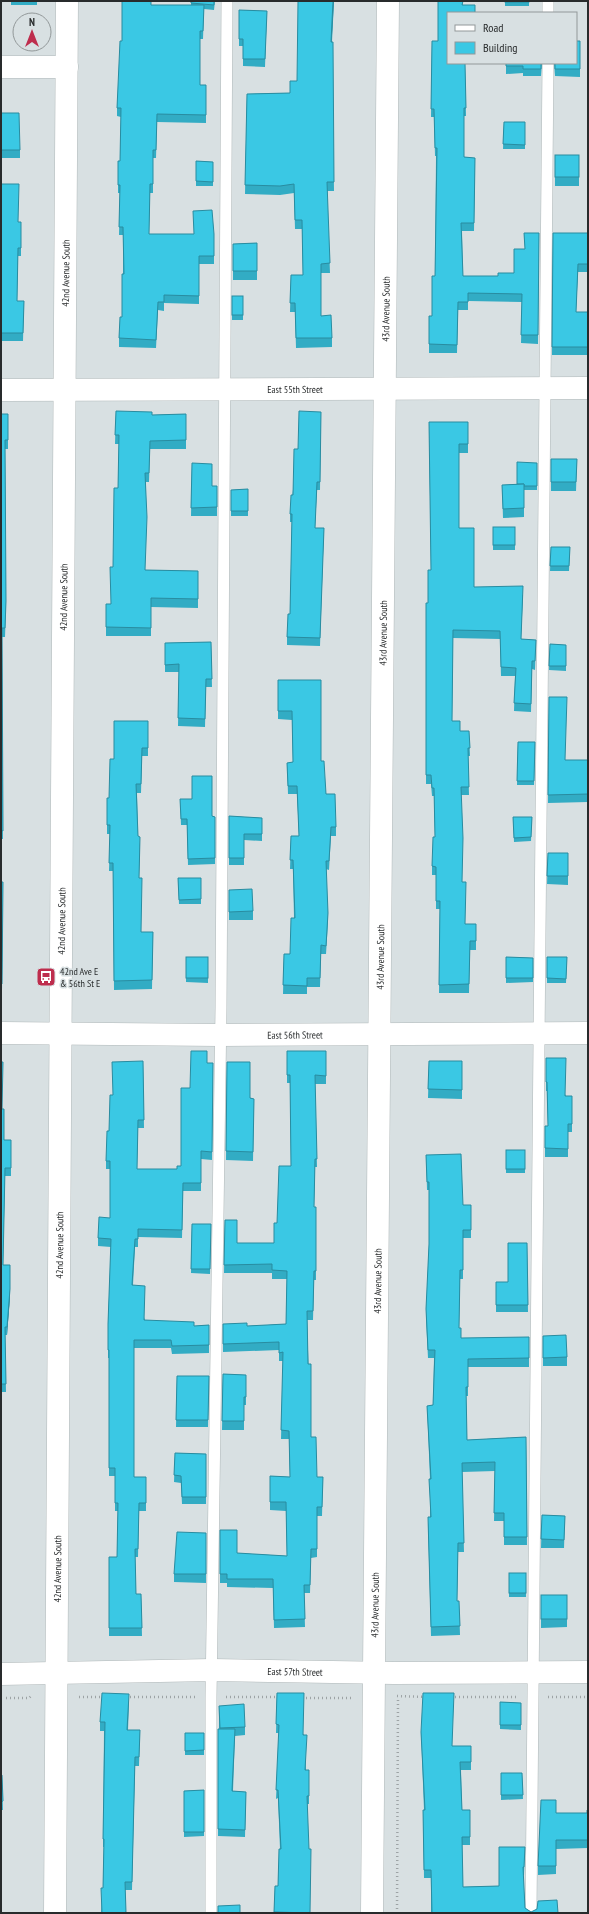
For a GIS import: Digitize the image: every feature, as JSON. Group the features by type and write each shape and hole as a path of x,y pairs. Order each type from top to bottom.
{"street":[{"name":"42nd Avenue South","path":"55,1913 60,1033 66,390 67,1"},
{"name":"43rd Avenue South","path":"372,1913 386,390 388,1"},
{"path":"1,67 67,67"},
{"name":"East 55th Street","path":"1,390 386,390 588,388"},
{"name":"East 56th Street","path":"1,1033 220,1035 588,1032"},
{"name":"East 57th Street","path":"1,1674 212,1670 588,1672"}],"lane":[{"path":"211,1913 212,1670 220,1035 227,1"},
{"path":"548,1 548,12"},
{"path":"532,1913 533,1697 535,1672 533,1649 548,64"}],"path":[{"path":"395,1692 398,1697 396,1913"},
{"path":"398,1697 430,1697"},
{"path":"446,1697 588,1697"}],"building":[{"path":"122,1 151,1 151,5 204,5 203,31 200,31 200,85 206,85 206,115 157,114 156,150 153,150 153,184 150,184 149,234 194,234 193,211 212,210 214,256 199,256 199,296 164,295 164,302 158,302 156,340 119,338 120,317 122,317 122,274 124,274 123,227 119,227 120,185 118,185 121,108 117,108 120,41 122,41"},
{"path":"191,1 214,1 214,5 191,3"},
{"path":"298,1 333,1 331,42 333,42 334,182 327,182 330,263 321,264 321,316 331,315 332,338 296,338 295,303 290,303 291,275 303,275 302,220 295,220 294,184 280,186 245,185 247,94 290,93 290,81 297,81"},
{"path":"438,1 463,1 462,5 475,5 475,12 447,12 447,64 465,64 466,108 464,108 464,157 475,158 474,223 461,223 463,276 498,276 498,273 514,273 514,249 525,249 524,233 539,233 538,335 521,335 522,294 468,293 468,302 458,302 457,345 429,344 429,316 432,316 432,276 435,276 437,148 435,148 434,109 431,109 432,41 438,41"},
{"path":"529,1 529,2 505,2"},
{"path":"239,10 267,11 265,59 243,59 243,39 239,39"},
{"path":"577,41 580,41 580,69 555,69 555,64 577,64"},
{"path":"506,64 541,64 541,69 523,69 523,66 506,66"},
{"path":"1,113 19,113 20,150 1,150"},
{"path":"504,122 525,122 525,145 503,144"},
{"path":"555,155 579,155 579,177 555,177"},
{"path":"196,161 213,162 213,182 196,181"},
{"path":"1,184 19,184 18,222 21,222 21,248 18,248 17,301 24,301 23,333 1,333"},
{"path":"553,233 588,233 588,264 578,264 576,312 588,312 588,347 552,347"},
{"path":"257,243 257,271 233,271 233,244"},
{"path":"232,296 243,296 243,315 232,315"},
{"path":"116,411 152,412 152,415 186,414 186,440 150,441 149,473 145,473 147,517 145,570 198,571 198,599 151,598 151,628 106,627 106,604 111,604 110,567 113,567 114,488 118,488 119,435 115,435"},
{"path":"299,411 321,412 320,482 317,482 315,528 324,528 320,638 287,637 288,614 290,614 291,495 293,495 294,449 298,449"},
{"path":"1,414 8,414 8,440 5,440 6,601 5,628 2,628 3,831 1,830"},
{"path":"429,422 468,422 468,444 459,444 459,528 474,528 474,587 523,586 521,639 536,640 535,661 532,661 531,704 514,703 516,668 501,667 500,631 453,630 452,721 460,721 460,731 469,731 470,748 468,748 469,787 461,787 463,838 462,882 466,882 465,924 476,924 476,941 470,941 469,984 439,985 440,901 436,901 436,867 432,866 433,837 435,837 434,788 432,788 431,775 426,775 426,603 428,603 428,570 431,570"},
{"path":"551,459 577,459 576,482 551,482"},
{"path":"517,462 537,463 537,486 524,486 524,484 517,484"},
{"path":"192,463 212,464 212,486 217,486 217,507 191,508"},
{"path":"524,484 524,508 503,509 502,485"},
{"path":"248,489 248,511 231,511 231,490"},
{"path":"493,527 515,527 515,545 493,545"},
{"path":"551,547 570,547 569,566 550,566"},
{"path":"211,642 212,679 206,679 205,719 178,718 179,664 165,665 165,643"},
{"path":"550,644 566,645 566,666 549,666"},
{"path":"278,680 321,680 321,761 324,761 326,794 335,794 336,827 331,827 329,861 326,861 328,913 326,946 321,945 320,978 307,978 307,986 283,985 284,954 290,954 291,918 295,918 293,860 290,860 291,836 299,836 297,786 288,786 287,763 293,762 292,711 278,711"},
{"path":"549,697 567,697 565,760 588,760 588,794 548,795"},
{"path":"114,721 148,721 148,748 142,748 141,784 136,784 138,836 140,837 139,878 142,878 141,932 153,932 152,980 114,981 113,863 109,863 110,825 107,825 107,798 109,798 110,759 114,759"},
{"path":"518,742 535,742 534,781 517,781"},
{"path":"192,776 212,776 212,816 215,817 215,858 188,859 187,819 181,819 180,799 192,799"},
{"path":"229,816 262,818 262,834 244,834 244,858 229,858"},
{"path":"513,817 532,817 531,837 514,838"},
{"path":"548,853 568,853 568,876 547,876"},
{"path":"178,878 201,878 201,899 179,900"},
{"path":"1,882 3,882 2,984 1,984"},
{"path":"252,889 253,911 229,912 229,890"},
{"path":"186,957 208,957 208,978 186,978"},
{"path":"506,957 533,958 533,978 506,978"},
{"path":"547,957 567,957 566,979 547,978"},
{"path":"191,1051 207,1051 207,1063 213,1063 212,1152 201,1151 201,1183 183,1183 182,1230 138,1229 138,1239 135,1239 132,1285 145,1286 144,1320 194,1322 194,1326 209,1325 209,1345 172,1346 171,1340 134,1340 134,1477 146,1477 146,1503 139,1503 138,1549 135,1549 136,1594 141,1594 142,1628 109,1628 109,1557 117,1557 118,1503 115,1503 115,1468 109,1468 108,1324 111,1239 98,1238 99,1217 110,1218 110,1161 106,1161 110,1095 113,1095 112,1062 143,1061 144,1120 138,1120 137,1169 177,1169 177,1166 181,1166 181,1088 190,1088"},
{"path":"287,1051 326,1051 326,1076 315,1075 317,1159 315,1159 314,1207 316,1207 316,1271 314,1271 313,1311 307,1311 308,1364 311,1364 311,1437 316,1437 317,1477 323,1477 322,1507 317,1507 317,1549 311,1549 310,1585 304,1585 305,1619 274,1620 273,1579 227,1579 227,1574 220,1574 220,1530 237,1530 237,1553 287,1556 286,1502 270,1502 270,1476 290,1477 289,1431 281,1430 283,1352 279,1353 279,1342 223,1344 223,1324 247,1323 247,1326 286,1324 287,1271 272,1270 272,1264 224,1265 225,1220 237,1220 237,1243 274,1243 274,1223 277,1223 279,1166 291,1166 290,1075 287,1075"},
{"path":"546,1058 566,1058 565,1096 572,1096 572,1124 568,1124 568,1149 545,1148 545,1126 548,1126"},
{"path":"429,1061 462,1061 462,1090 428,1089"},
{"path":"1,1062 3,1062 2,1109 4,1109 4,1140 11,1140 11,1168 5,1168 3,1265 10,1265 7,1327 5,1327 6,1384 1,1384"},
{"path":"227,1062 250,1062 250,1098 254,1099 253,1152 226,1151"},
{"path":"506,1150 525,1150 525,1169 506,1169"},
{"path":"461,1154 463,1205 471,1205 471,1230 463,1230 463,1270 460,1270 459,1328 461,1328 461,1338 529,1337 529,1358 468,1359 468,1387 466,1387 467,1440 526,1437 527,1537 504,1537 504,1513 494,1513 495,1462 462,1463 464,1543 458,1543 457,1601 459,1601 460,1626 431,1627 428,1517 431,1517 429,1479 431,1479 427,1406 433,1405 435,1350 428,1350 426,1309 429,1244 429,1182 427,1182 426,1155"},
{"path":"192,1224 211,1224 210,1269 191,1269"},
{"path":"508,1243 527,1243 528,1305 496,1305 496,1282 508,1282"},
{"path":"566,1335 567,1357 543,1358 543,1336"},
{"path":"223,1374 246,1375 244,1421 222,1421"},
{"path":"177,1376 209,1376 208,1420 176,1420"},
{"path":"175,1453 206,1454 206,1497 182,1497 181,1476 174,1475"},
{"path":"542,1515 565,1516 564,1540 541,1539"},
{"path":"177,1532 206,1533 206,1574 174,1574"},
{"path":"509,1573 526,1573 526,1593 509,1593"},
{"path":"541,1595 567,1595 567,1619 541,1619"},
{"path":"102,1693 129,1694 127,1730 140,1730 139,1757 135,1757 132,1882 125,1882 126,1912 123,1913 102,1913 101,1888 103,1888 105,1722 100,1722"},
{"path":"277,1693 304,1693 303,1735 307,1735 305,1770 309,1770 309,1796 307,1796 309,1849 311,1849 310,1913 274,1912 275,1886 278,1886 279,1849 281,1849 278,1790 276,1790 279,1725 276,1724"},
{"path":"423,1693 454,1693 452,1746 471,1746 471,1762 460,1762 462,1810 470,1810 470,1837 462,1837 463,1887 499,1886 499,1847 525,1847 523,1867 525,1908 531,1912 537,1909 538,1901 557,1900 558,1913 432,1913 431,1870 424,1870 423,1810 425,1810 421,1732"},
{"path":"500,1702 521,1703 521,1725 500,1725"},
{"path":"244,1704 245,1727 220,1728 219,1706"},
{"path":"218,1729 235,1729 232,1791 246,1792 245,1830 218,1829"},
{"path":"185,1733 204,1733 204,1750 185,1751"},
{"path":"501,1773 522,1773 523,1795 501,1795"},
{"path":"1,1775 3,1801 1,1802"},
{"path":"204,1790 204,1832 184,1832 184,1791"},
{"path":"541,1800 556,1800 556,1813 587,1813 588,1810 588,1840 556,1840 556,1866 538,1866"},
{"path":"240,1905 240,1913 218,1913 218,1906"}],"place":[{"name":"42nd Ave E & 56th St E","path":"46,977"}]}
